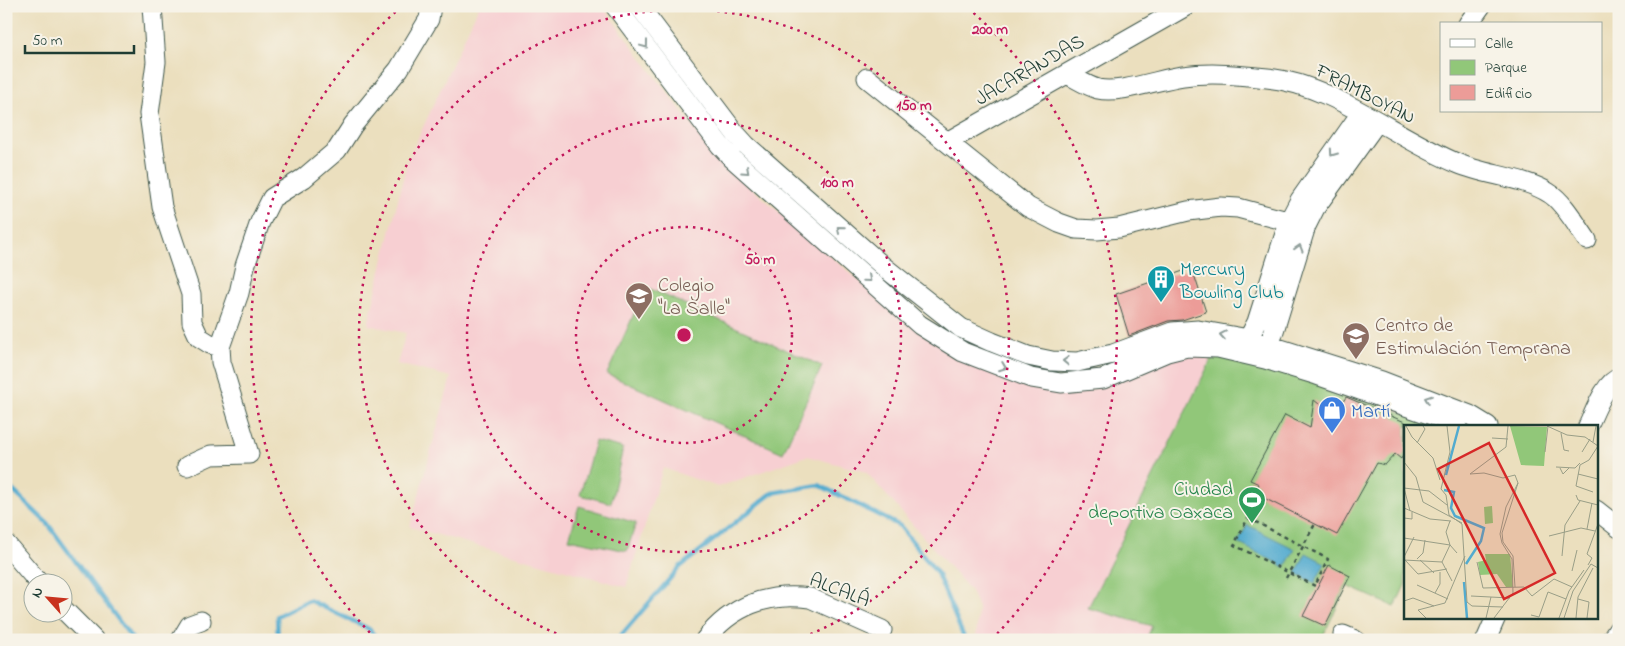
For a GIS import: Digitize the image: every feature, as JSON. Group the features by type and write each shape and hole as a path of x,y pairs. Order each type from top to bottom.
{"street":[{"path":"152,6 156,62 149,114 162,207 191,294 192,322 199,337 210,344 220,347"},
{"path":"187,466 211,455 249,454 221,362 220,347 239,293 244,266 260,222 272,198 304,178 336,150 398,69 429,19 431,6"},
{"path":"615,6 720,145 733,159 920,324 963,352 1031,378 1061,383 1103,378 1167,352 1187,347 1218,348 1245,346"},
{"path":"639,6 746,145 884,267 961,328 1028,356 1052,361 1077,362 1113,354 1172,332 1198,330 1245,346 1382,381 1470,415 1486,425"},
{"name":"JACARANDAS","path":"947,142 1186,6"},
{"path":"1469,22 1481,6"},
{"name":"FRAMBOYAN","path":"1067,74 1087,85 1106,90 1200,74 1269,78 1308,87 1336,99 1458,164 1473,170 1538,186 1557,199 1587,240"},
{"path":"867,78 1028,207 1059,223 1076,229 1119,228 1188,211 1221,207 1238,208 1298,223"},
{"path":"1267,352 1298,223 1300,200 1369,118"},
{"path":"1245,346 1257,322 1298,223"},
{"path":"1267,352 1317,375 1437,416 1456,425"},
{"path":"1588,425 1602,396 1616,379"},
{"path":"1598,512 1619,528"},
{"path":"6,544 32,574"},
{"name":"ALCALÁ","path":"705,640 722,620 736,610 750,603 779,596 810,598 882,630"},
{"path":"72,618 94,640"},
{"path":"1486,640 1496,618"},
{"path":"182,640 190,625 201,621"},
{"path":"1611,640 1619,628"}],"path":[{"path":"1248,518 1328,559 1314,586 1289,573 1234,545 1248,518"},
{"path":"1286,578 1315,524"}],"shaded area":[{"name":"Colegio \"La Salle\"","path":"479,6 602,6 704,141 749,186 863,284 1015,379 1046,390 1078,393 1104,386 1173,356 1214,354 1088,608 1152,626 1146,640 976,640 978,608 971,591 866,472 807,456 718,487 663,468 626,587 410,527 451,377 397,364 406,333 368,325 407,162"}],"green space":[{"path":"646,287 822,366 783,453 607,374"},
{"name":"Ciudad deportiva Oaxaca","path":"1214,354 1258,362 1437,425 1404,425 1404,587 1395,607 1347,586 1321,640 1146,640 1152,626 1088,608"},
{"path":"595,441 623,448 611,503 580,495"},
{"path":"579,506 636,523 627,551 569,539"}],"water":[{"path":"1247,525 1295,549 1285,567 1238,543"},
{"path":"1306,553 1325,563 1315,583 1296,573"}],"building":[{"name":"Mercury Bowling Club","path":"1192,268 1206,312 1182,320 1168,321 1129,336 1116,294"},
{"path":"1346,397 1405,422 1404,454 1401,459 1395,454 1385,465 1377,463 1337,535 1254,493 1259,484 1250,480 1285,415 1310,428 1314,400 1334,416"},
{"path":"1329,565 1350,576 1325,626 1303,616"}],"waterway":[{"path":"6,484 48,524 133,640"},
{"path":"617,640 680,567 772,493 819,485 900,526 937,573 965,640"},
{"path":"278,640 277,616 309,600 369,629 378,640"}],"place":[{"name":"Mercury Bowling Club","path":"1161,303"},
{"name":"Colegio \"La Salle\"","path":"639,320"},
{"name":"Centro de Estimulación Temprana","path":"1356,360"},
{"name":"Martí","path":"1332,434"},
{"name":"Ciudad deportiva Oaxaca","path":"1252,524"}]}
